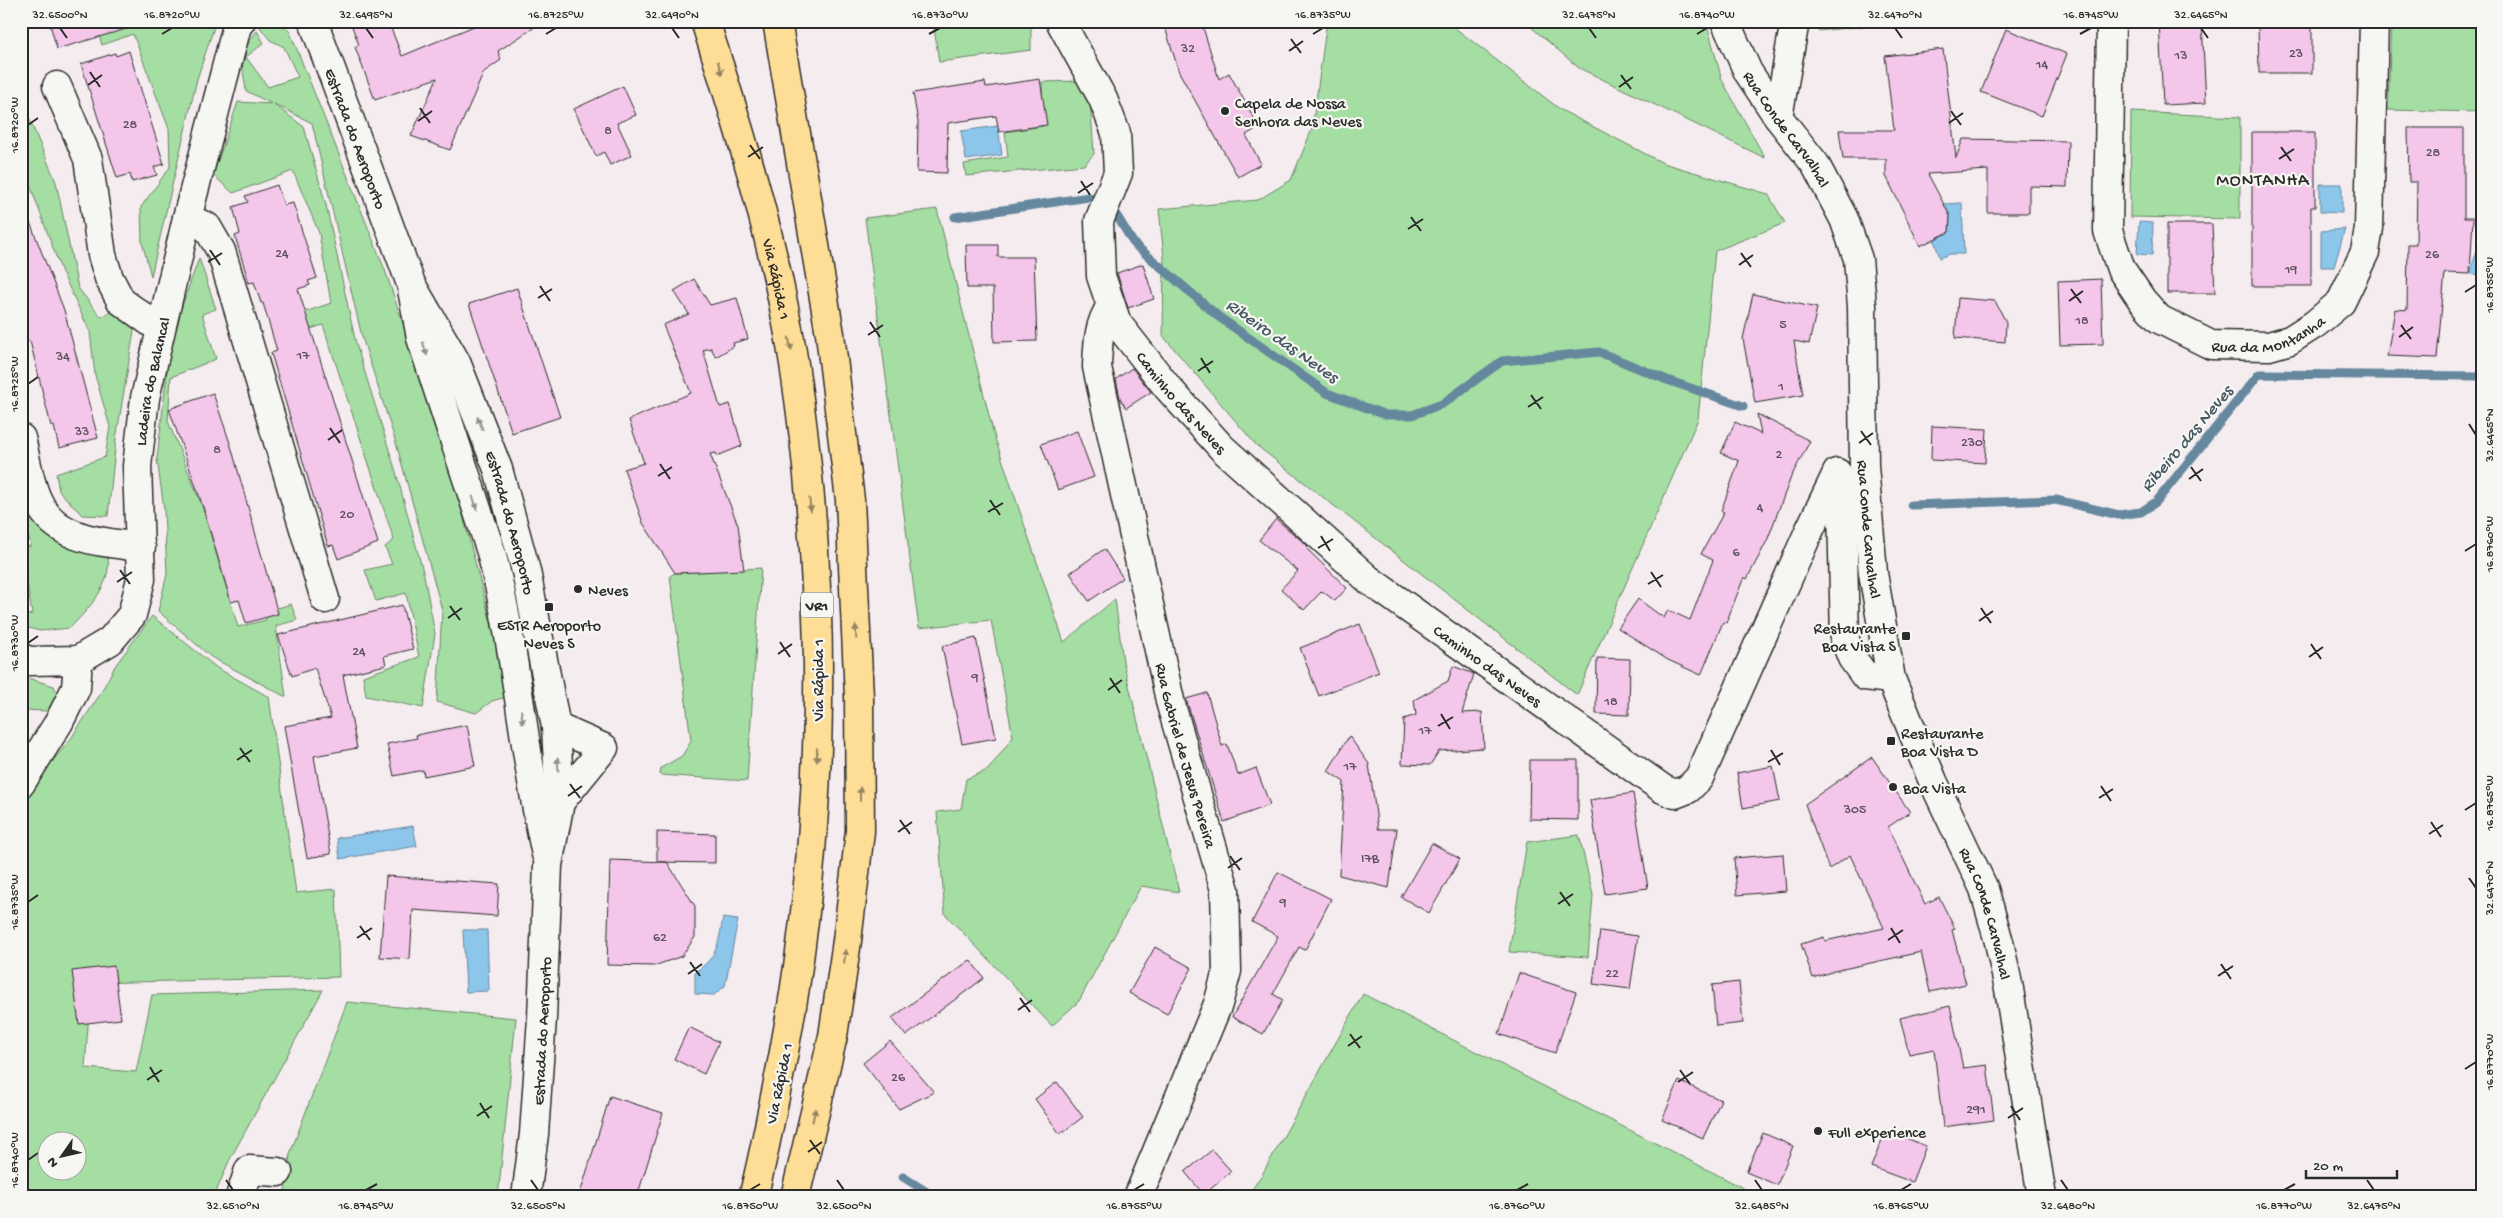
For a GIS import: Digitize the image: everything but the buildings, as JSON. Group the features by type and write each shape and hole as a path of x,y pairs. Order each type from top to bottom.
{"highway":[{"name":"Via Rápida 1","path":"706,21 738,122 771,248 794,363 810,505 816,597 817,764 809,874 800,956 787,1039 753,1197"},
{"name":"VR1","path":"777,21 832,343 850,500 859,697 860,831 847,941 833,1036 795,1197"}],"street":[{"name":"Estrada do Aeroporto","path":"313,21 411,284 456,362 498,469 530,588 556,727 560,802 548,865 542,1018 534,1134 526,1197"},
{"name":"Caminho das Neves","path":"1060,21 1102,99 1116,134 1118,173 1099,221 1101,276 1116,323 1168,388 1222,448 1369,580 1663,789 1675,794 1688,789 1699,778 1810,529 1837,473 1842,508 1845,640 1852,658 1864,676 1891,679"},
{"name":"Rua Conde Carvalhal","path":"1725,21 1748,72 1778,117 1815,164 1844,219 1858,259 1862,306 1864,466 1873,573 1891,679 1933,781 1984,889 2009,989 2042,1197"},
{"path":"1778,117 1795,21"},
{"name":"Rua da Montanha","path":"2111,21 2108,231 2122,269 2142,300 2159,319 2211,345 2242,347 2269,346 2290,340 2315,324 2341,302 2365,252 2369,228 2374,21"},
{"name":"Ladeira do Balancal","path":"21,658 30,661 78,660 110,641 132,615 141,579 137,466 146,398 160,329 187,218 238,23"},
{"path":"57,86 88,159 102,256 109,278 121,301 160,329"},
{"path":"187,218 207,227 221,251 325,599"},
{"name":"Estrada do Aeroporto","path":"411,284 421,338 500,583 533,795 548,865"},
{"name":"Rua Gabriel de Jesus Pereira","path":"1111,306 1104,317 1098,336 1097,367 1171,705 1226,890 1226,971 1218,1004 1138,1197"},
{"path":"21,438 38,502 57,527 92,541 141,547"},
{"path":"500,583 537,697 556,727 604,748 560,802"},
{"path":"21,783 59,722 76,688 78,660"},
{"path":"240,1197 249,1170 278,1172"}],"green space":[{"path":"94,21 216,21 197,79 151,276 142,242 141,207 170,167 169,129 133,34 102,45"},
{"path":"266,21 279,21 290,32 385,270 449,462 510,696 492,701 476,713 437,702 442,610 396,443 362,337 312,123 274,104 304,127 326,205 356,344 396,472 424,575 435,634 423,708 366,696 363,676 419,657 406,593 376,601 365,570 392,564 385,547 394,540 323,325 298,333 291,317 331,303 319,233 293,171 233,193 213,175 238,102 272,104 246,91 243,73 244,53 257,31 264,43 246,57 268,87 298,77 284,47 270,40 259,26"},
{"path":"933,21 1031,21 1031,50 939,62"},
{"path":"1327,21 1446,21 1561,110 1663,163 1768,194 1785,223 1715,251 1698,419 1577,695 1256,445 1163,336 1164,257 1159,209 1258,200 1291,180 1312,129"},
{"path":"1524,21 1706,21 1722,80 1765,158 1579,68"},
{"path":"1819,21 1914,21 1818,31"},
{"path":"2391,21 2429,21 2482,26 2482,112 2388,110"},
{"path":"1079,81 1090,97 1094,154 1084,165 966,176 964,164 1008,157 1005,132 1043,126 1042,82"},
{"path":"21,99 56,182 78,288 101,317 118,308 135,325 116,439 108,516 82,515 59,491 56,474 105,457 110,427 95,375 90,332 61,270 21,160"},
{"path":"2131,112 2240,117 2240,219 2130,217"},
{"path":"937,209 994,435 1064,642 1115,599 1123,661 1179,892 1141,886 1079,1001 1052,1026 945,914 937,812 961,809 966,779 988,770 1013,737 991,620 919,628 865,218"},
{"path":"199,258 216,309 202,314 216,359 171,377 168,421 202,506 238,627 266,620 265,612 291,604 297,620 276,626 286,697 211,657 158,611 167,574 164,509 157,459 171,337"},
{"path":"21,458 28,494 108,556 108,567 103,586 85,612 70,628 40,631 21,626 21,617 32,614 21,547 31,546 21,511"},
{"path":"761,568 747,781 660,775 661,768 682,756 691,741 670,576 675,573"},
{"path":"152,616 217,668 269,697 296,893 336,889 339,977 91,983 85,1068 136,1072 152,995 323,990 229,1161 214,1197 21,1197 21,809 32,786 70,740 99,696 115,666"},
{"path":"21,676 54,686 58,695 47,711 21,710"},
{"path":"1579,835 1593,895 1588,957 1509,952 1527,842"},
{"path":"1363,994 1761,1197 1247,1197 1263,1173"},
{"path":"347,1002 516,1018 498,1197 313,1197 285,1191 290,1154"}],"water":[{"path":"998,126 1002,155 966,160 961,131"},
{"path":"2320,184 2342,184 2342,213 2320,212"},
{"path":"1962,203 1964,254 1950,254 1940,258 1934,240 1949,232 1950,216 1944,204"},
{"path":"2139,222 2153,223 2152,255 2137,254"},
{"path":"2345,229 2334,267 2321,267 2321,231"},
{"path":"2479,240 2482,240 2482,275 2471,274"},
{"path":"413,826 417,846 340,859 337,838"},
{"path":"723,918 738,920 725,986 714,995 695,994 695,972 713,954 718,942"},
{"path":"463,930 487,930 489,991 466,992"}],"waterway":[{"name":"Ribeiro das Neves","path":"955,217 1089,197"},
{"name":"Ribeiro das Neves","path":"1117,216 1134,244 1219,317 1327,393 1386,415 1412,415 1442,404 1502,361 1599,352 1667,380 1743,406"},
{"name":"Ribeiro das Neves","path":"1911,505 2056,500 2119,515 2141,512 2156,502 2259,374 2482,376"},
{"path":"903,1177 935,1197"}],"place":[{"name":"Capela de Nossa Senhora das Neves","path":"1225,111"},
{"name":"Neves","path":"578,589"},
{"name":"ESTR Aeroporto Neves S","path":"549,607"},
{"name":"Restaurante Boa Vista S","path":"1906,636"},
{"name":"Restaurante Boa Vista D","path":"1891,741"},
{"name":"Boa Vista","path":"1893,787"},
{"name":"Full experience","path":"1818,1131"}],"district":[{"name":"MONTANHA","path":"2263,179"}]}
